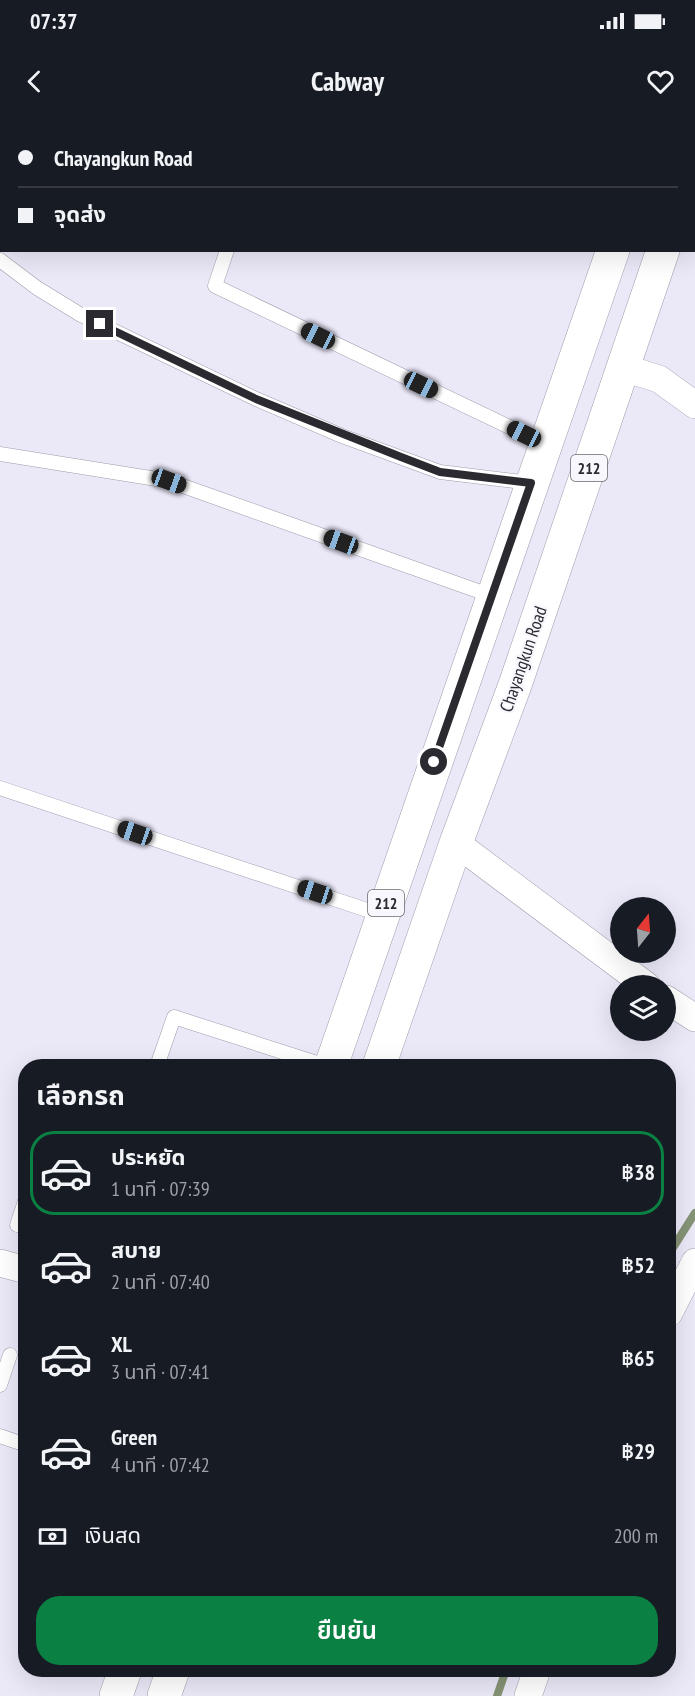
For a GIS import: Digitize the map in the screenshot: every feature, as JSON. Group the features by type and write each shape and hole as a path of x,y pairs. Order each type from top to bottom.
{"highway":[{"name":"212","path":"333,1059 612,252"},
{"name":"Chayangkun Road","path":"381,1059 456,843 515,685 662,252"},
{"path":"116,1696 123,1677"},
{"path":"164,1696 171,1677"}],"street":[{"path":"624,368 659,379 695,405"},
{"path":"456,843 632,975"},
{"path":"676,1006 695,1018"},
{"path":"676,1299 695,1262"},
{"path":"0,1263 18,1268"},
{"path":"528,1696 535,1677"}],"lane":[{"path":"226,252 215,286 545,444"},
{"path":"0,260 37,288 81,315 256,399 331,431 440,472 531,483"},
{"path":"0,454 169,481 492,596"},
{"path":"0,788 382,915"},
{"path":"160,1059 174,1017 304,1059"},
{"path":"0,1385 10,1355"},
{"path":"0,1436 18,1442"}],"waterway":[{"path":"676,1243 695,1213"},
{"path":"497,1696 504,1677"}],"route":[{"path":"100,324 256,399 342,436 440,472 531,483 434,762"}]}
